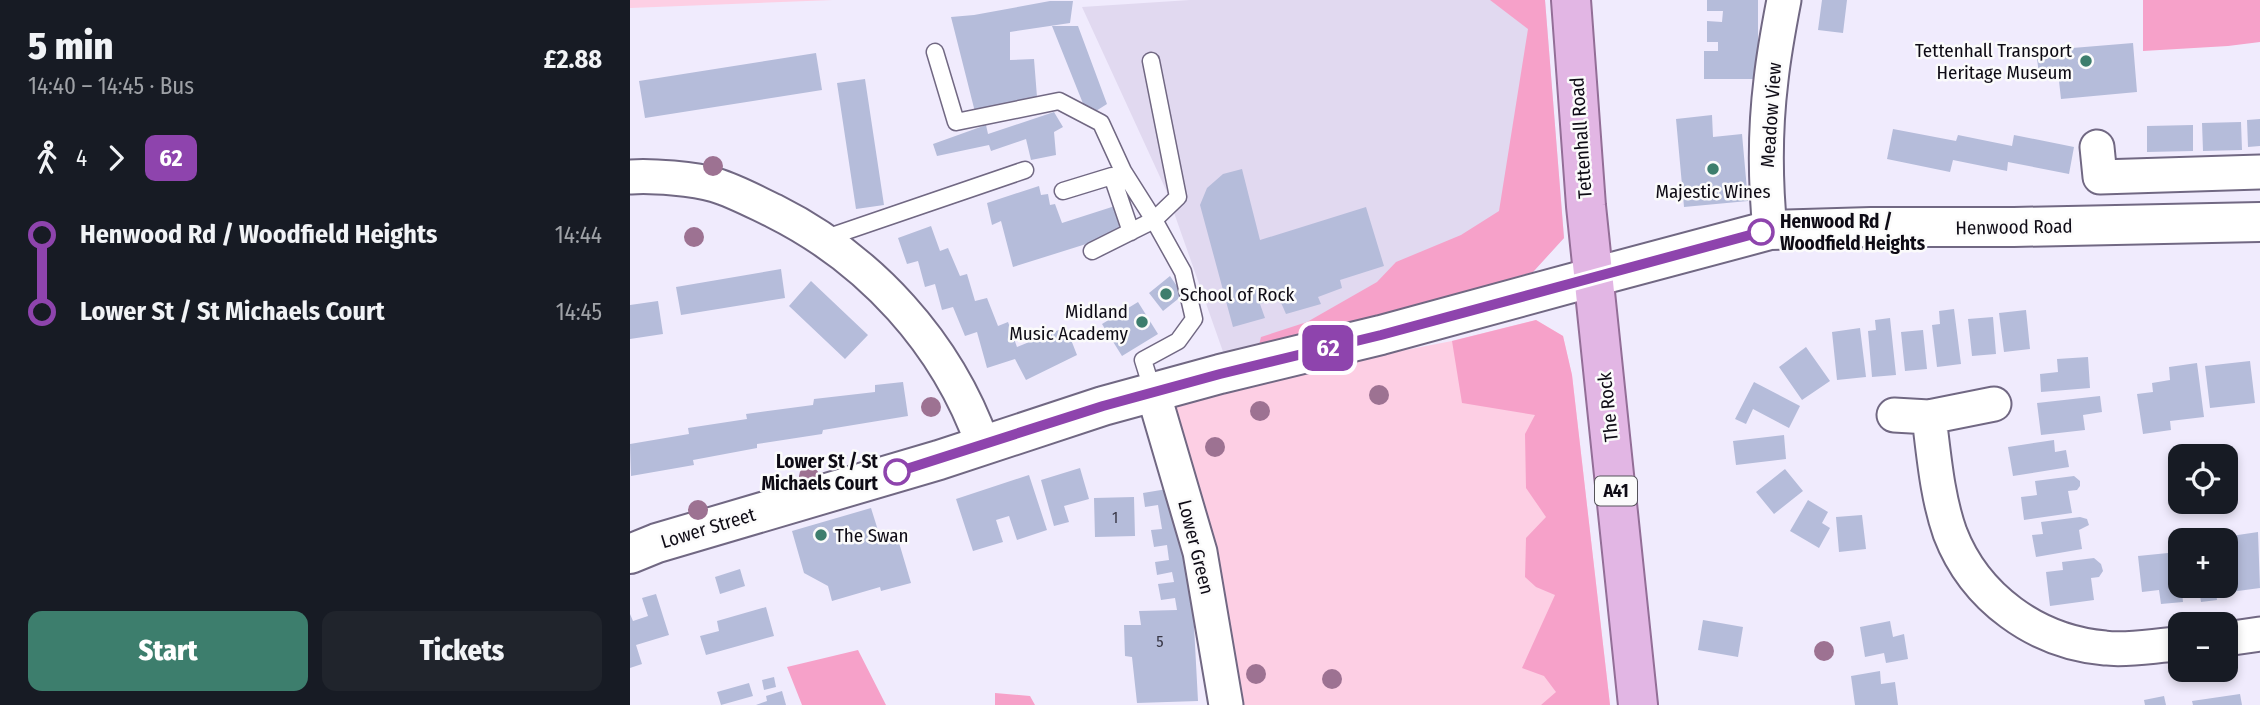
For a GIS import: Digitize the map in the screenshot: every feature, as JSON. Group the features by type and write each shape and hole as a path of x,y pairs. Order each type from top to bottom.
{"highway":[{"name":"Tettenhall Road","path":"1571,0 1586,206 1594,276"},
{"name":"The Rock","path":"1594,276 1639,705"}],"street":[{"name":"Meadow View","path":"1770,230 1767,132 1771,80 1784,0"},
{"name":"Henwood Road","path":"1594,276 1770,230 1871,227 2014,228 2245,222 2245,173 2100,177 2097,147"},
{"path":"630,177 644,176 714,184 784,216 847,256 910,318 940,357 974,419 983,445"},
{"name":"Lower Street","path":"630,554 657,543 1103,406 1381,335 1594,276"},
{"name":"Lower Green","path":"1153,392 1200,552 1226,705"},
{"path":"1894,415 1929,417 1994,404"},
{"path":"1929,417 1936,479 1950,533 1968,570 1988,593 2021,621 2054,637 2106,649 2168,645"},
{"path":"2238,637 2260,634"}],"lane":[{"path":"935,51 956,122 1059,101 1101,123 1123,171 1183,272 1195,319 1178,341 1143,359 1153,392"},
{"path":"1093,251 1154,220 1178,197 1151,61"},
{"path":"824,239 1025,170"},
{"path":"1063,191 1112,176 1131,232"}],"shaded area":[{"path":"630,0 833,0 630,8"},
{"path":"1190,0 1545,0 1564,238 1533,272 1227,363 1166,190 1082,7"},
{"path":"1490,0 1545,0 1564,238 1533,272 1257,353 1261,337 1307,322 1377,282 1396,262 1461,235 1499,211 1528,29"},
{"path":"2143,0 2260,0 2260,42 2143,51"},
{"path":"1536,320 1563,336 1572,375 1610,705 1233,705 1161,403 1249,380 1452,341"},
{"path":"1536,320 1563,336 1572,375 1610,705 1541,705 1556,692 1544,676 1522,668 1555,595 1536,587 1525,577 1526,538 1546,517 1526,488 1525,434 1535,415 1462,403 1452,341"},
{"path":"858,650 886,705 802,705 787,667"},
{"path":"995,693 1030,696 1035,705 995,705"}],"building":[{"path":"1707,0 1758,0 1758,79 1704,79 1704,51 1718,51 1718,42 1707,42 1707,21 1722,22 1723,11 1707,11"},
{"path":"1822,0 1847,0 1843,33 1818,30"},
{"path":"1050,1 1073,1 1070,23 1010,32 1010,60 1034,59 1037,97 975,112 951,17"},
{"path":"1052,26 1078,26 1107,104 1088,116"},
{"name":"Tettenhall Transport Heritage Museum","path":"2133,43 2137,92 2061,99 2058,72 2039,74 2036,51"},
{"path":"816,53 822,90 645,118 639,81"},
{"path":"865,79 884,205 856,209 837,83"},
{"path":"1054,112 1063,127 1054,132 1056,155 1031,160 1026,139 991,151 989,145 937,156 933,144 986,125 988,134"},
{"name":"Majestic Wines","path":"1712,115 1713,137 1742,134 1748,201 1684,207 1676,119"},
{"path":"2260,119 2260,146 2248,147 2247,120"},
{"path":"2241,122 2242,150 2203,151 2202,123"},
{"path":"2193,125 2193,151 2147,152 2147,126"},
{"path":"1893,129 1956,141 1958,135 2012,146 2014,135 2074,147 2069,174 2008,162 2007,171 1953,160 1950,172 1887,159"},
{"path":"1242,169 1260,240 1366,207 1384,266 1340,280 1342,288 1318,297 1321,304 1286,314 1279,298 1260,304 1265,318 1233,327 1200,205 1207,188 1223,174"},
{"path":"1039,186 1041,195 1048,194 1050,205 1055,204 1062,223 1115,206 1121,233 1013,267 1001,221 992,225 987,203"},
{"path":"931,226 940,251 948,248 960,276 967,274 975,301 987,298 998,326 1008,322 1017,347 1066,327 1077,355 1026,380 1015,359 987,368 977,332 965,336 953,307 942,310 935,284 925,287 918,261 907,264 898,238"},
{"path":"781,269 785,298 681,315 676,287"},
{"name":"School of Rock","path":"1170,276 1183,295 1163,311 1149,293"},
{"path":"811,281 868,335 845,359 789,306"},
{"path":"658,301 663,334 630,339 630,305"},
{"path":"1138,302 1158,334 1122,356 1102,324"},
{"path":"1954,309 1961,364 1937,367 1932,325 1940,324 1939,311"},
{"path":"2026,310 2030,349 2004,352 1999,313"},
{"path":"1993,317 1996,354 1972,356 1968,319"},
{"path":"1890,318 1896,375 1872,377 1868,331 1876,330 1875,320"},
{"path":"1860,328 1866,377 1837,380 1832,332"},
{"path":"1923,330 1927,369 1905,371 1901,332"},
{"path":"1806,347 1830,381 1802,400 1779,367"},
{"path":"2088,357 2090,388 2041,392 2040,374 2058,372 2057,359"},
{"path":"2250,361 2255,403 2210,408 2205,366"},
{"path":"2197,363 2204,417 2170,421 2171,430 2143,434 2137,394 2153,392 2152,383 2170,380 2169,367"},
{"path":"903,382 908,416 757,444 757,448 693,460 694,465 631,476 630,444 689,434 688,428 747,419 746,414 813,405 814,399 875,392 875,385"},
{"path":"1754,382 1800,406 1789,428 1753,409 1746,424 1735,419"},
{"path":"2100,396 2102,412 2083,415 2085,430 2041,435 2037,403"},
{"path":"1784,435 1786,459 1736,465 1733,441"},
{"path":"2054,440 2055,452 2066,450 2069,467 2013,476 2008,447"},
{"path":"1080,468 1089,499 1064,506 1069,522 1054,526 1041,480"},
{"path":"1785,469 1803,491 1774,514 1756,492"},
{"path":"1029,475 1047,530 1017,540 1009,516 996,520 1003,542 973,551 956,499"},
{"path":"2074,476 2080,481 2080,486 2077,490 2068,491 2072,513 2024,520 2021,497 2037,495 2035,481"},
{"path":"1173,488 1193,607 1198,701 1137,703 1132,657 1125,656 1124,625 1141,625 1139,611 1177,610 1175,598 1161,600 1158,584 1174,582 1172,572 1157,575 1155,562 1169,560 1167,545 1154,547 1151,530 1162,529 1158,505 1145,507 1143,493"},
{"path":"1134,497 1135,536 1095,537 1094,498"},
{"path":"1808,500 1828,512 1822,523 1830,528 1819,548 1790,531"},
{"path":"871,508 881,540 897,536 911,583 881,591 880,587 832,601 828,586 804,573 792,531"},
{"path":"1862,515 1866,549 1839,552 1836,517"},
{"path":"2080,517 2087,519 2089,525 2079,530 2082,549 2036,557 2032,535 2043,534 2041,522"},
{"path":"2258,532 2260,588 2238,591 2238,535"},
{"path":"2168,553 2168,598 2183,598 2183,602 2161,604 2159,590 2142,592 2138,556"},
{"path":"2094,558 2101,564 2103,571 2099,577 2091,578 2094,600 2050,606 2046,572 2063,570 2062,562"},
{"path":"740,569 745,586 720,594 715,577"},
{"path":"656,594 669,635 636,645 642,664 630,668 630,614 633,621 648,616 642,598"},
{"path":"2200,598 2217,598 2217,600 2201,602"},
{"path":"766,607 774,636 706,655 700,636 719,631 717,621"},
{"path":"1703,620 1743,627 1738,657 1698,650"},
{"path":"1890,621 1893,637 1904,634 1908,659 1886,663 1884,653 1865,657 1860,627"},
{"path":"1880,671 1881,684 1895,682 1898,705 1855,705 1851,676"},
{"path":"774,677 776,687 764,690 762,680"},
{"path":"749,683 753,696 721,705 717,692"},
{"path":"782,691 786,705 756,705 767,701 766,696"},
{"path":"2240,694 2242,705 2193,705 2192,701"},
{"path":"2164,696 2166,705 2145,705 2144,700"}],"bus line":[{"name":"62","path":"897,472 1103,406 1381,335 1761,232"}],"place":[{"name":"Tettenhall Transport Heritage Museum","path":"2086,61"},
{"name":"Majestic Wines","path":"1713,169"},
{"name":"Henwood Rd / Woodfield Heights","path":"1761,232"},
{"name":"School of Rock","path":"1166,294"},
{"name":"Midland Music Academy","path":"1142,322"},
{"name":"Lower St / St Michaels Court","path":"897,472"},
{"name":"The Swan","path":"821,535"}]}
